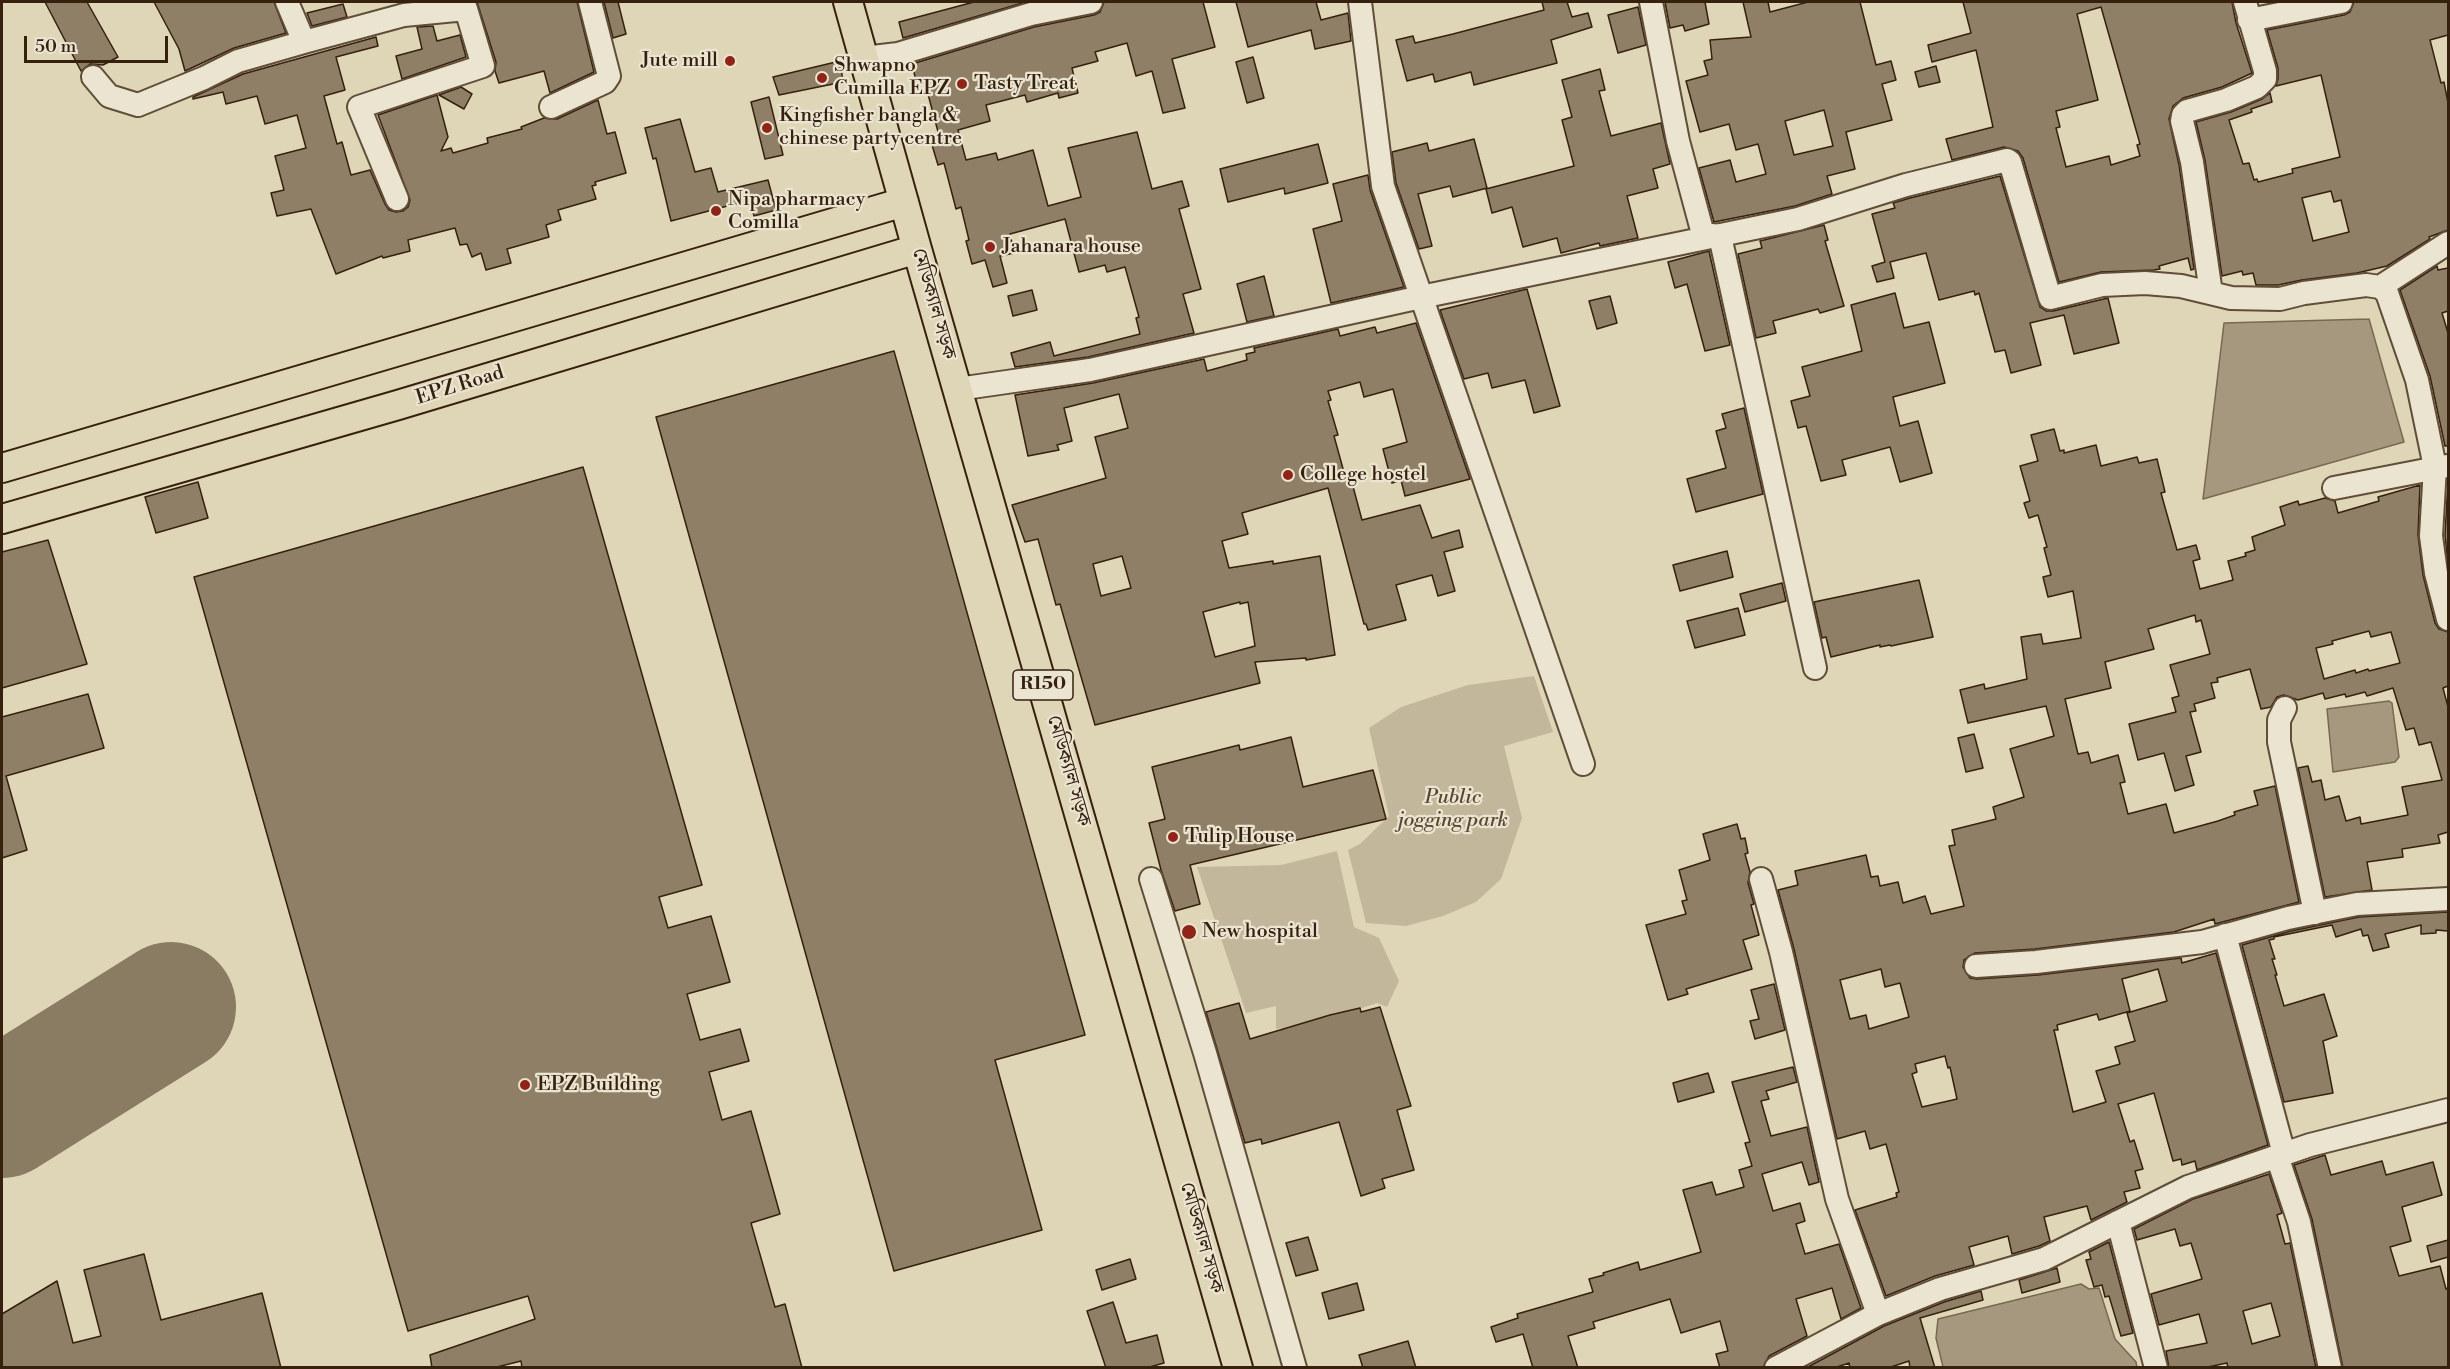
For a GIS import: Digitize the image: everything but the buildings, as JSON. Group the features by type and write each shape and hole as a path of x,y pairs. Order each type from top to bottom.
{"main road":[{"name":"মেডিক্যাল সড়ক","path":"848,2 1238,1368"},
{"path":"2,468 904,202"},
{"name":"EPZ Road","path":"2,519 398,405 917,249"}],"street":[{"path":"287,2 304,42"},
{"path":"551,107 605,82 609,76 590,2"},
{"path":"864,58 898,54 1031,14 1091,2"},
{"path":"1360,2 1383,186 1583,764"},
{"path":"1651,2 1678,141 1703,234 1720,236"},
{"path":"2211,293 2192,162 2182,121 2183,115 2187,111 2257,87 2265,79 2247,11 2341,2"},
{"path":"93,77 109,96 138,105 204,78 238,61 404,15 466,9 483,66 359,107 397,199"},
{"path":"958,389 1090,370 1421,297 1798,219 1906,186 2007,160 2010,162 2050,298 2102,285 2145,283 2181,286 2231,298 2280,299 2304,293 2366,285 2380,287 2387,293 2417,380 2442,467 2431,536 2436,573 2448,619"},
{"path":"1720,236 1815,668"},
{"path":"2380,287 2448,243"},
{"path":"2334,488 2442,467"},
{"path":"2285,708 2280,720 2279,742 2315,913"},
{"path":"1151,879 1205,1053 1295,1368"},
{"path":"1761,879 1781,952 1837,1199 1878,1314"},
{"path":"1976,966 2036,962 2202,942 2357,904 2448,899"},
{"path":"2225,935 2299,1222 2330,1368"},
{"path":"1776,1368 1878,1314 1940,1289 2044,1259 2188,1187 2310,1145 2448,1110"},
{"path":"2118,1222 2156,1368"}],"green space":[{"name":"Public jogging park","path":"1534,676 1553,732 1504,746 1522,818 1501,879 1476,902 1443,916 1406,926 1366,923 1348,850 1360,844 1389,816 1369,728 1401,707 1468,685"},
{"path":"1337,851 1354,927 1379,938 1399,981 1387,1007 1377,1003 1311,1025 1276,1029 1276,1006 1246,1013 1197,867 1281,865"}],"shaded area":[{"path":"2369,319 2404,442 2203,499 2224,323"},
{"path":"2389,701 2392,703 2399,757 2395,762 2333,772 2327,709"},
{"path":"2081,1284 2089,1289 2099,1288 2115,1339 2136,1362 2137,1367 1943,1367 1936,1338 1938,1319"}],"runway":[{"path":"2,1113 171,1007"}],"place":[{"name":"Jute mill","path":"730,61"},
{"name":"Shwapno Cumilla EPZ","path":"822,78"},
{"name":"Tasty Treat","path":"962,84"},
{"name":"Kingfisher bangla & chinese party centre","path":"767,128"},
{"name":"Nipa pharmacy Comilla","path":"716,211"},
{"name":"Jahanara house","path":"990,247"},
{"name":"College hostel","path":"1288,475"},
{"name":"Tulip House","path":"1173,837"},
{"name":"New hospital","path":"1189,932"},
{"name":"EPZ Building","path":"525,1085"}]}
